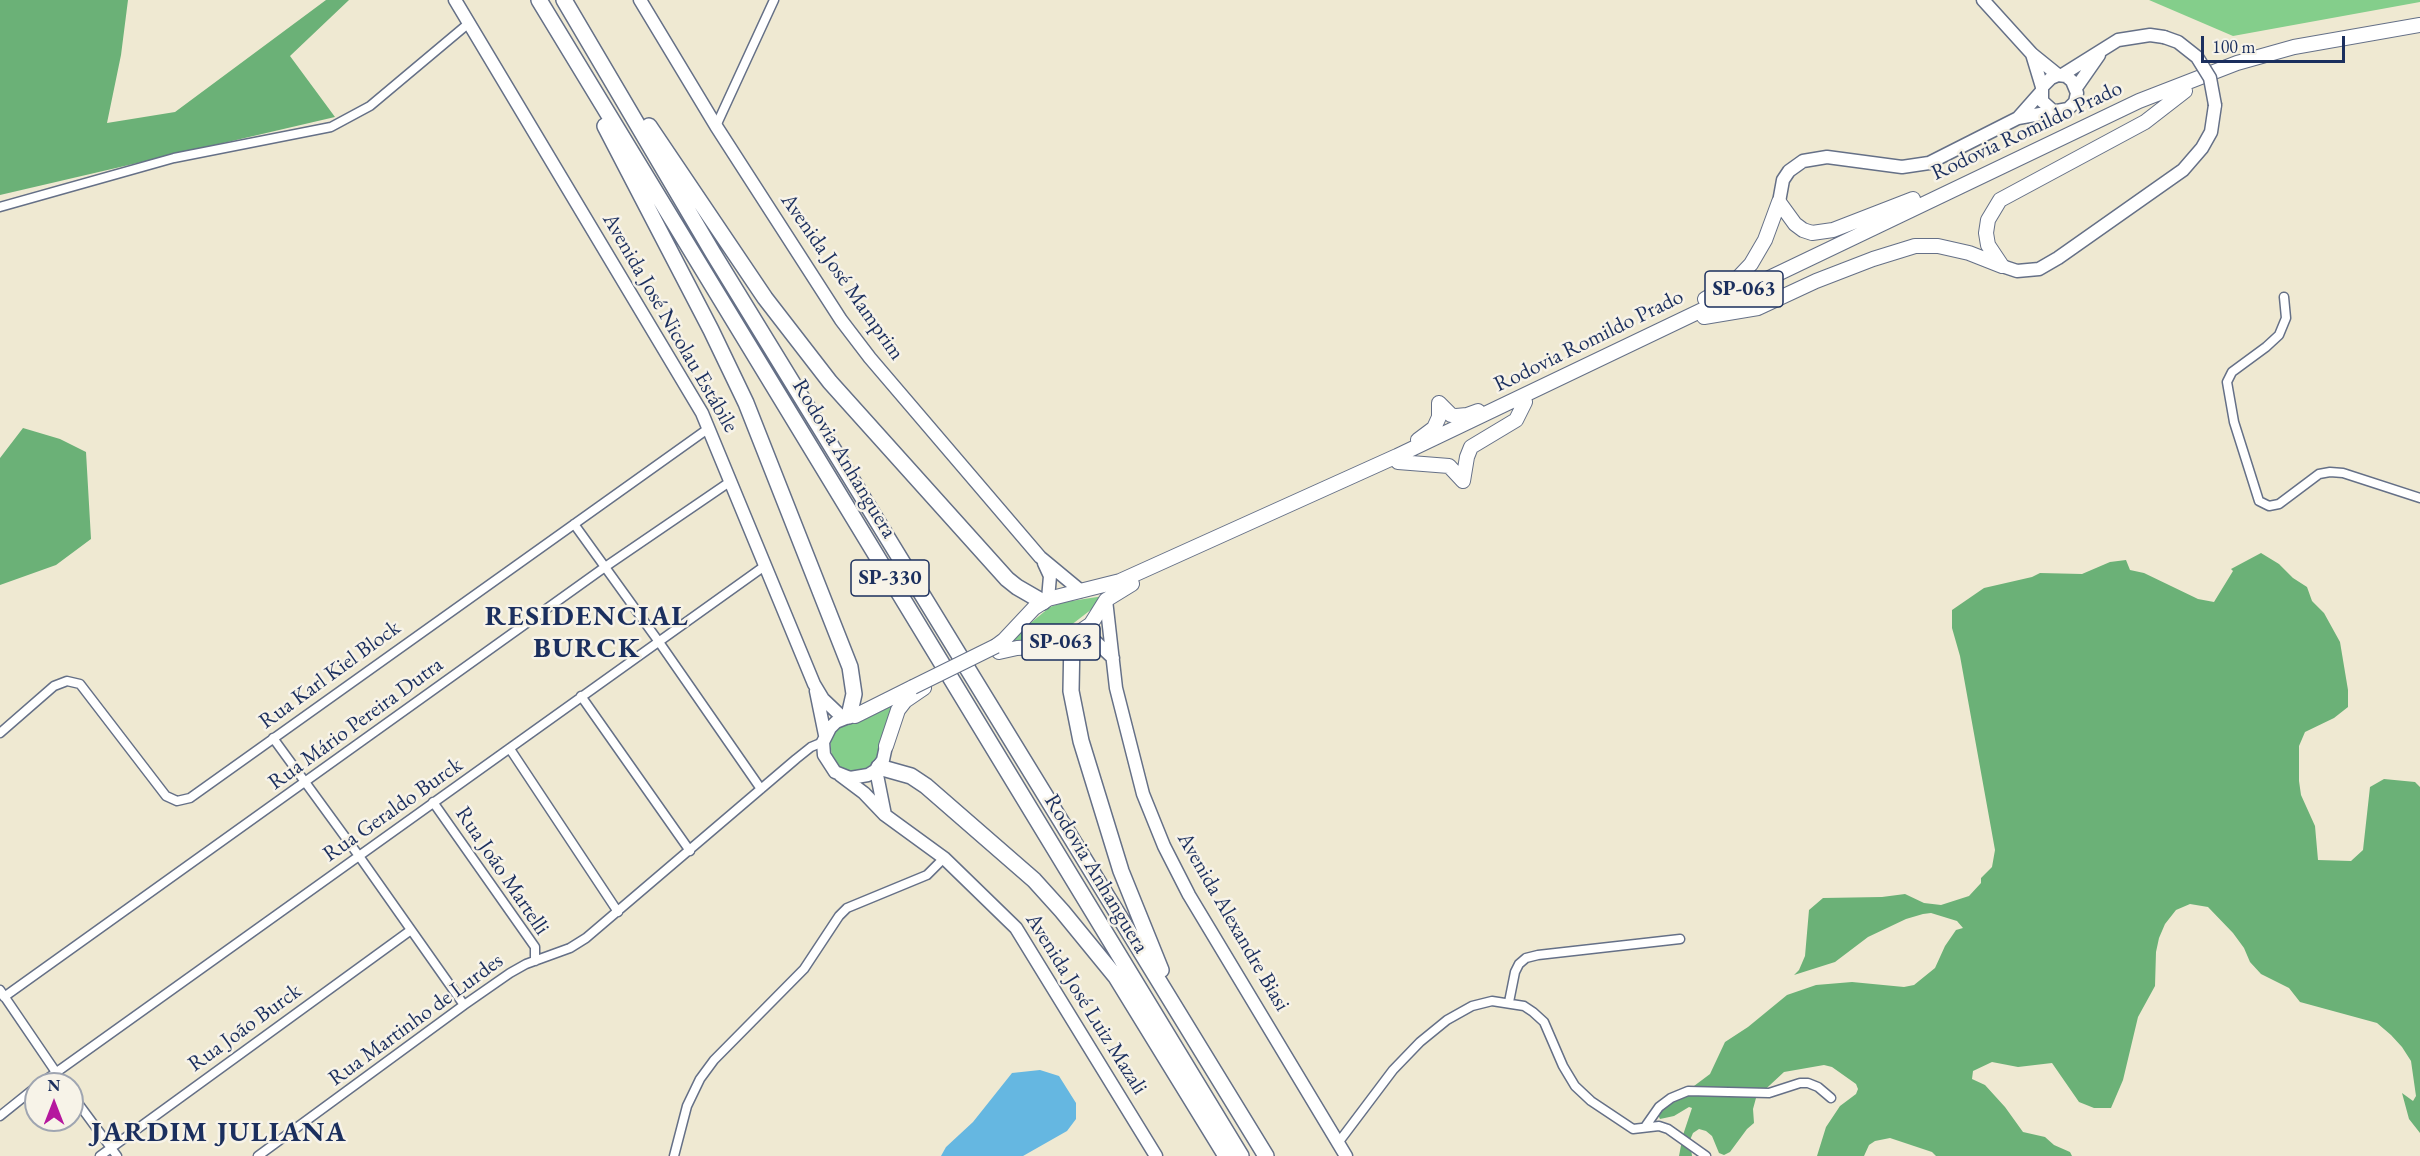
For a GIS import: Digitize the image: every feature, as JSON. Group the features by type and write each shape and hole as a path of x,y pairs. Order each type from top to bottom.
{"highway":[{"name":"Rodovia Anhanguera","path":"539,0 1241,1156"},
{"name":"Rodovia Anhanguera","path":"564,0 713,254 1266,1156"},
{"path":"585,35 765,298 830,382 1007,579 1017,587 1045,601"},
{"path":"564,43 625,168 711,330 746,403 850,667 854,694 849,717"},
{"path":"1074,636 1071,691 1081,741 1121,871 1180,1015"},
{"path":"878,768 911,776 926,786 1034,880 1062,911 1116,977 1226,1156"}],"main road":[{"name":"Avenida José Nicolau Estábile","path":"455,0 709,428 814,684 823,699 849,717"},
{"name":"Avenida José Mamprim","path":"640,0 716,126 841,320 870,358 1040,556 1080,591"},
{"path":"1658,331 1687,310 1733,283 1752,264 1765,240 1779,202 1783,180 1789,171 1803,161 1827,157 1902,167 1929,163 2018,118 2063,111 2072,106 2077,98 2076,88 2072,81 2032,54 1983,0"},
{"name":"Rodovia Romildo Prado","path":"1523,400 1658,331 2139,100 2236,63 2294,47 2420,25"},
{"name":"Rodovia Romildo Prado","path":"1106,600 1124,588 1704,317 2060,144 2239,69 2295,53 2420,32"},
{"path":"1704,317 1758,308 1816,281 1915,246 1938,246 1969,253 2017,271 2039,269 2183,170 2202,148 2211,132 2215,105 2210,78 2197,57 2178,42 2164,37 2135,36 2118,40 2060,75 2050,78 2018,118"},
{"path":"2076,88 2103,49"},
{"path":"2032,54 2042,101 2053,111"},
{"path":"2002,266 1988,245 1986,233 1988,220 2000,200 2145,122 2185,91"},
{"path":"1779,202 1786,215 1803,230 1812,233 1822,232 1833,230 1917,197 1969,181"},
{"path":"1523,400 1516,420 1471,447 1463,481 1449,466 1397,459 1434,428 1439,417 1439,403 1451,415 1467,416 1494,404 1523,400"},
{"name":"Rodovia Romildo Prado","path":"1080,591 1120,581 1397,459"},
{"name":"Avenida José Mamprim","path":"1040,556 1050,576 1045,601"},
{"name":"SP-063","path":"997,649 1026,616 1045,601 1080,591"},
{"name":"SP-063","path":"849,717 919,687 997,649 1054,646 1091,624 1106,600"},
{"name":"Avenida Alexandre Biasi","path":"1106,600 1116,688 1143,794 1164,846 1189,895 1346,1156"},
{"path":"1074,636 1096,642 1113,658"},
{"name":"Avenida José Nicolau Estábile","path":"814,684 824,739 824,755 830,767 840,775"},
{"name":"SP-063","path":"886,746 898,710 919,687"},
{"path":"824,739 836,722 849,717"},
{"path":"840,775 859,778 878,768 883,760 886,746"},
{"path":"878,768 885,815"},
{"name":"Avenida José Luiz Mazali","path":"840,775 864,793 885,815 944,858 1016,928 1156,1156"}],"street":[{"path":"716,126 774,0"},
{"path":"0,207 174,158 331,127 370,106 469,23"},
{"path":"2284,297 2286,318 2279,335 2232,372 2227,382 2234,422 2259,501 2269,506 2279,504 2319,474 2330,472 2343,473 2420,498"},
{"name":"Rua Karl Kiel Block","path":"0,733 54,686 68,681 80,684 166,796 177,801 190,798 199,794 273,738 709,428"},
{"name":"Rua Mário Pereira Dutra","path":"2,993 306,782 605,567 731,481"},
{"path":"574,524 761,789"},
{"name":"Rua Geraldo Burck","path":"55,1072 766,565"},
{"path":"581,696 690,851"},
{"path":"273,738 464,1005"},
{"name":"Rua Martinho de Lurdes","path":"258,1156 464,1005 526,964 570,948 618,912 811,747 824,739"},
{"path":"510,749 618,912"},
{"name":"Rua João Martelli","path":"433,802 535,947 536,961"},
{"path":"674,1156 687,1106 700,1079 714,1060 804,969 839,916 846,909 927,875 944,858"},
{"name":"Rua João Burck","path":"100,1156 411,930"},
{"path":"1509,1002 1515,972 1526,958 1680,939"},
{"path":"2,993 55,1072"},
{"path":"1338,1143 1393,1070 1429,1034 1447,1020 1472,1006 1492,1000 1524,1006 1544,1022 1563,1066 1575,1086 1591,1101 1633,1129 1646,1127 1668,1129 1706,1156"},
{"path":"1646,1127 1659,1107 1671,1098 1688,1092 1720,1090 1769,1093 1800,1083 1808,1083 1818,1087 1831,1098"},
{"path":"0,1116 24,1097"},
{"path":"84,1111 117,1156"}],"green space":[{"path":"0,0 128,0 121,55 107,123 175,112 326,0 349,0 290,56 335,117 0,195"},
{"path":"2149,0 2420,0 2420,2 2233,36"},
{"path":"23,428 60,439 86,452 91,539 56,565 0,585 0,458"},
{"path":"2261,553 2279,564 2293,578 2307,587 2312,601 2324,613 2340,642 2348,690 2348,707 2334,718 2305,732 2299,746 2301,795 2315,826 2318,860 2351,861 2363,850 2370,787 2384,779 2415,782 2420,787 2420,1133 2409,1119 2402,1093 2413,1101 2416,1096 2411,1061 2391,1035 2377,1023 2300,1002 2289,988 2261,974 2250,962 2244,948 2233,933 2208,907 2190,904 2176,910 2165,924 2159,938 2156,952 2155,986 2138,1017 2123,1080 2111,1108 2094,1108 2079,1102 2052,1063 2018,1067 1992,1062 1973,1071 1972,1079 1985,1085 2023,1132 2045,1137 2054,1145 2070,1152 2072,1156 1936,1156 1932,1152 1890,1138 1875,1141 1869,1145 1864,1156 1817,1156 1826,1127 1840,1106 1856,1094 1858,1089 1856,1084 1832,1067 1824,1065 1784,1072 1756,1098 1753,1109 1754,1123 1730,1152 1724,1155 1719,1153 1712,1136 1699,1129 1693,1133 1690,1140 1692,1156 1679,1156 1692,1108 1689,1107 1674,1116 1660,1119 1658,1115 1662,1099 1669,1095 1699,1091 1694,1086 1710,1074 1725,1042 1748,1027 1787,995 1816,985 1852,982 1904,987 1914,985 1935,968 1945,946 1956,930 1963,928 1957,921 1931,913 1923,914 1906,919 1868,937 1835,962 1794,975 1799,970 1805,956 1809,910 1823,898 1882,897 1905,894 1924,903 1941,905 1969,896 1992,867 1995,850 1960,656 1952,628 1952,610 1984,588 2040,573 2082,574 2110,562 2126,560 2130,570 2144,573 2198,599 2214,602 2233,571 2231,569"},
{"path":"1110,595 1066,629 1051,636 1004,645 1050,607 1065,602"},
{"path":"907,693 878,759 873,765 858,772 850,772 836,764 832,757 830,741 838,727"}],"water":[{"path":"1040,1070 1059,1076 1076,1103 1076,1119 1067,1131 1023,1156 941,1156 946,1147 973,1122 1012,1073"}],"district":[{"name":"RESIDENCIAL BURCK","path":"587,633"},
{"name":"JARDIM JULIANA","path":"219,1133"}]}
